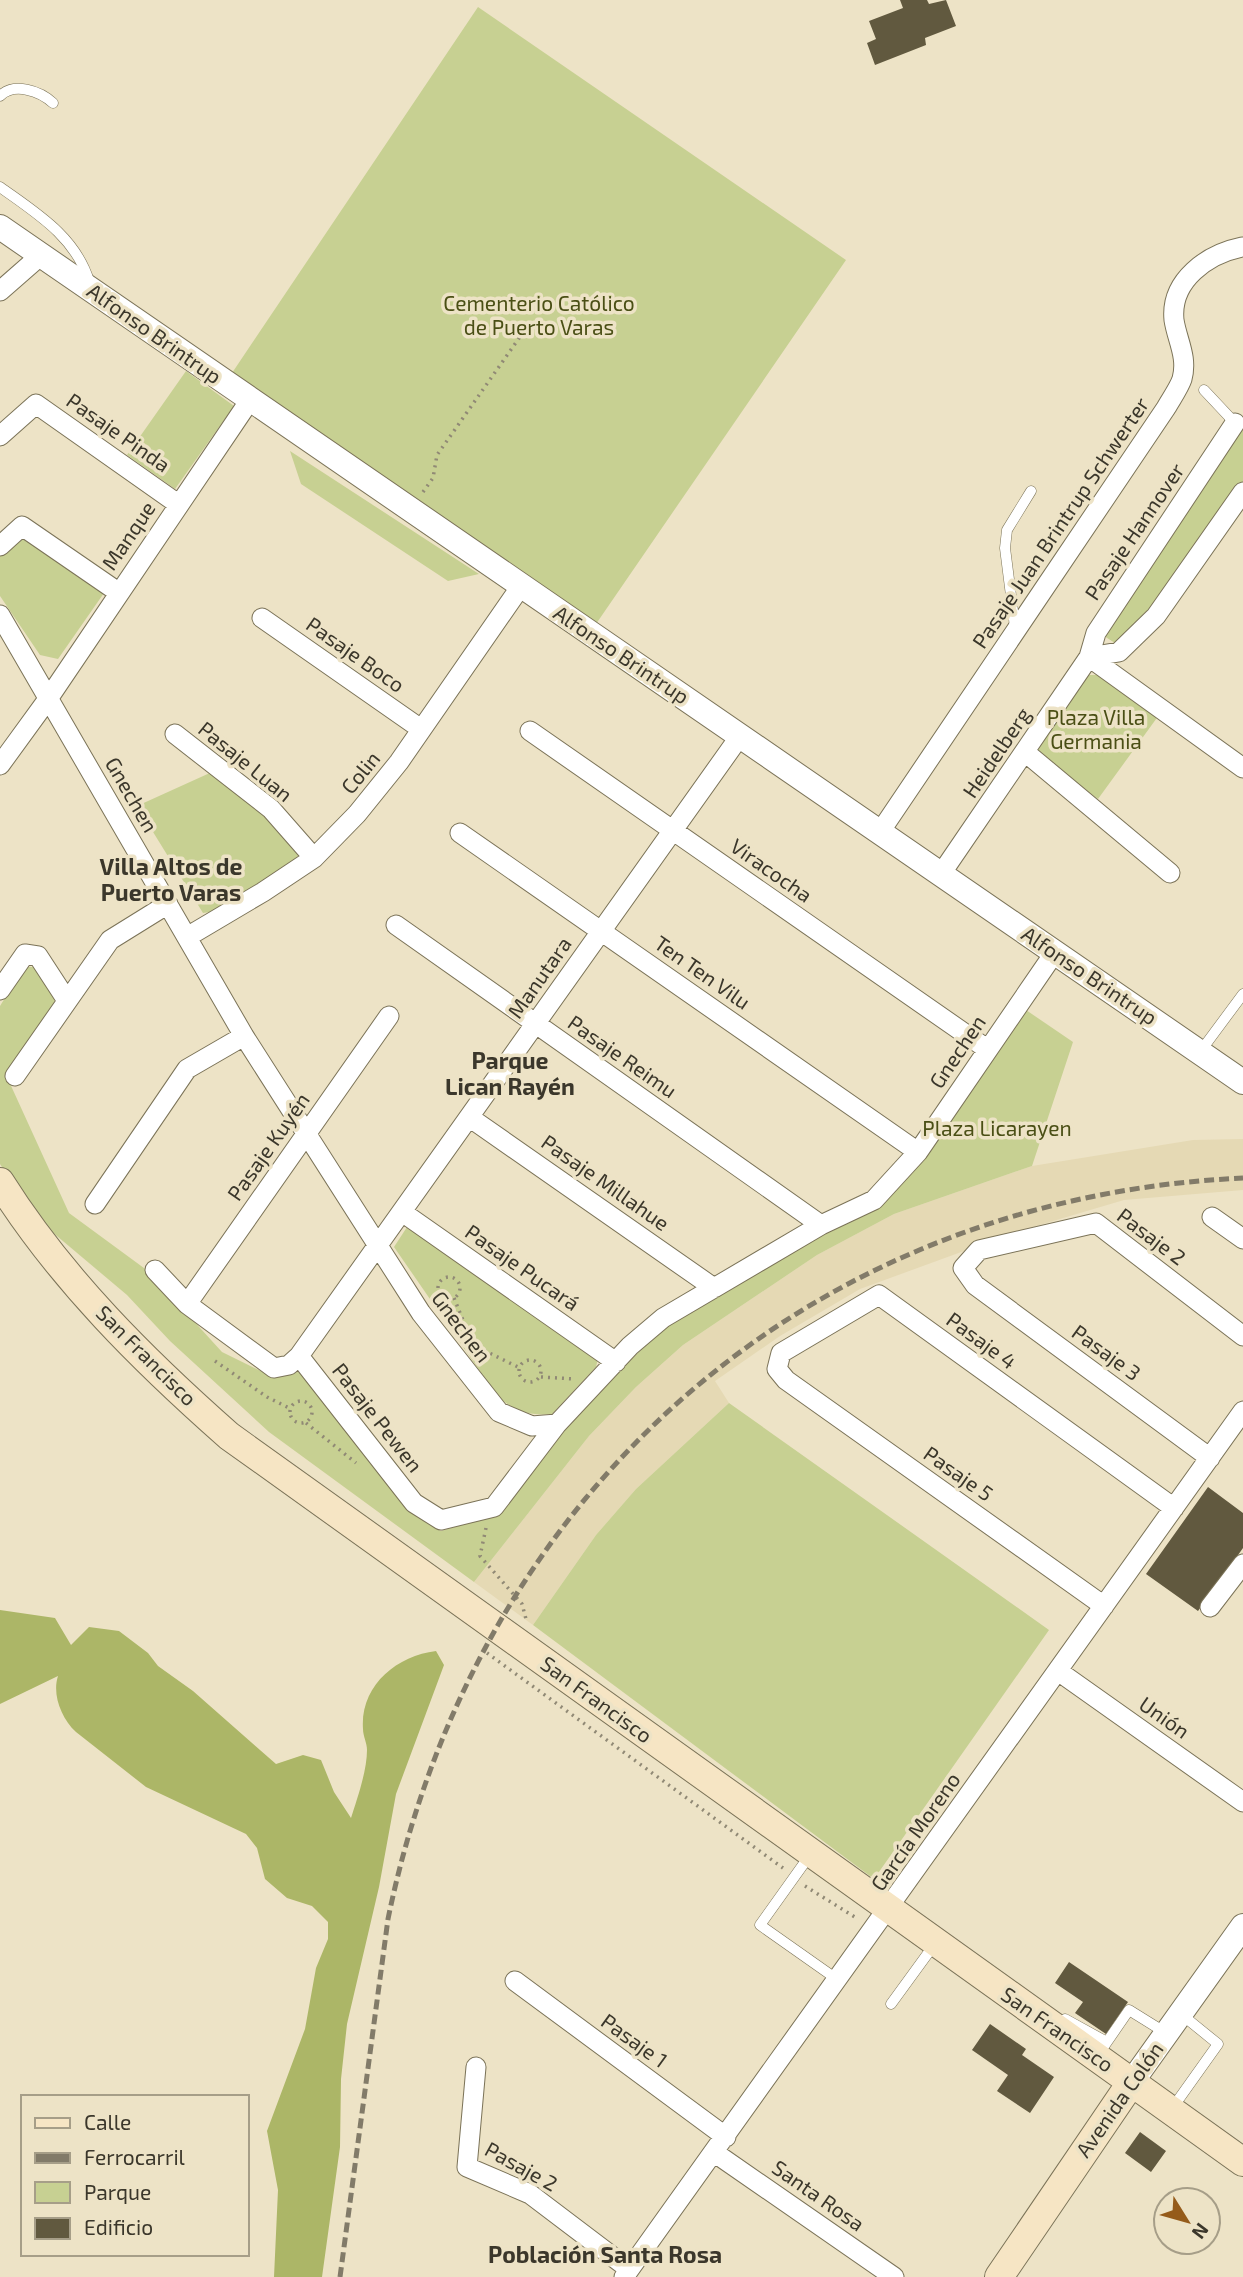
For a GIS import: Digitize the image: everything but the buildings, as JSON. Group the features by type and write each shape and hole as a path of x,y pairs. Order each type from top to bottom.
{"main road":[{"name":"San Francisco","path":"0,1182 20,1215 83,1292 190,1402 229,1436 485,1620 802,1866 882,1919 935,1944 1025,2008 1100,2049 1131,2083 1243,2162"},
{"name":"Avenida Colón","path":"999,2277 1131,2083"}],"street":[{"name":"Alfonso Brintrup","path":"0,227 1243,1082"},
{"name":"Pasaje Juan Brintrup Schwerter","path":"880,832 1166,408 1182,379 1184,349 1174,319 1179,286 1206,261 1225,251 1242,247"},
{"path":"0,291 40,256"},
{"name":"Manque","path":"0,765 48,699 250,400"},
{"name":"Pasaje Pinda","path":"0,436 36,404 178,504"},
{"path":"1230,430 1243,448"},
{"name":"Pasaje Hannover","path":"1089,657 1096,633 1230,430"},
{"path":"1089,657 1119,652 1156,615 1243,492"},
{"path":"0,546 22,526 118,592"},
{"name":"Colin","path":"187,937 314,858 377,791 520,586"},
{"name":"Gnechen","path":"0,615 244,1037 305,1136 421,1313 491,1404 519,1423 532,1426 557,1424 616,1362 663,1318 821,1225 874,1199 918,1152 1055,953"},
{"name":"Pasaje Boco","path":"262,618 421,729"},
{"path":"1089,657 1243,768"},
{"name":"Heidelberg","path":"941,874 1089,657"},
{"name":"Viracocha","path":"530,731 987,1049"},
{"name":"Pasaje Luan","path":"175,734 271,809 314,858"},
{"name":"Manutara","path":"299,1356 740,736"},
{"path":"1025,752 1170,873"},
{"name":"Ten Ten Vilu","path":"460,833 918,1152"},
{"path":"15,1076 66,999 110,940 168,904"},
{"name":"Pasaje Reimu","path":"396,925 821,1225"},
{"path":"0,990 25,954 38,956 66,999"},
{"name":"Pasaje Kuyén","path":"187,1304 389,1016"},
{"path":"95,1204 187,1069 244,1037"},
{"name":"Pasaje Millahue","path":"469,1116 714,1288"},
{"name":"Pasaje Pucará","path":"402,1212 616,1362"},
{"path":"1212,1217 1243,1240"},
{"name":"Pasaje 2","path":"975,1286 963,1268 979,1250 1096,1223 1243,1336"},
{"path":"155,1270 187,1304 274,1368 289,1365 299,1356"},
{"name":"Pasaje 3","path":"975,1286 1210,1458"},
{"name":"Pasaje 4","path":"786,1380 777,1369 781,1353 878,1295 1174,1508"},
{"name":"Pasaje Pewen","path":"299,1356 414,1503 440,1520 494,1507 557,1424"},
{"name":"Pasaje 5","path":"786,1380 1104,1606"},
{"name":"García Moreno","path":"627,2273 1210,1458 1237,1431 1243,1411"},
{"path":"1210,1607 1243,1564"},
{"name":"Unión","path":"1058,1671 1243,1802"},
{"name":"Avenida Colón","path":"1131,2083 1243,1926"},
{"name":"Pasaje 1","path":"515,1981 721,2145"},
{"name":"Pasaje 2","path":"477,2067 467,2167 530,2194 627,2273"},
{"name":"Santa Rosa","path":"721,2145 894,2277"}],"lane":[{"path":"0,96 8,91 29,90 52,103"},
{"path":"0,187 59,231 79,257 92,292"},
{"path":"1204,390 1230,430"},
{"path":"1016,631 1005,548 1007,530 1031,491"},
{"path":"1200,1052 1243,994"},
{"path":"802,1866 760,1925 838,1980"},
{"path":"891,2004 935,1944"},
{"path":"1100,2049 1129,2010 1173,2023 1218,2044 1170,2111"}],"path":[{"path":"411,510 433,478 437,456 529,324"},
{"path":"454,1298 443,1297 439,1292 439,1284 446,1277 457,1279 460,1286 454,1298 473,1345 520,1368 524,1381 534,1381 540,1377 580,1379"},
{"path":"215,1361 267,1397 291,1409 295,1422 306,1423 311,1418 311,1407 306,1402 299,1402 291,1409"},
{"path":"520,1368 524,1362 535,1361 540,1366 540,1377"},
{"path":"487,1653 802,1866 820,1897 882,1919"}],"shaded area":[{"path":"1243,1139 1243,1190 1124,1200 1016,1232 860,1289 780,1336 715,1381 729,1403 636,1489 596,1535 533,1625 474,1582 589,1436 636,1387 683,1345 817,1255 894,1214 1032,1166 1193,1140"}],"green space":[{"name":"Cementerio Católico de Puerto Varas","path":"478,7 846,260 596,624 232,373"},
{"path":"186,371 234,406 175,489 127,455"},
{"name":"Plaza Villa Germania","path":"1243,425 1243,483 1152,613 1118,645 1104,636"},
{"path":"290,451 479,574 448,581 301,484"},
{"path":"23,533 104,593 58,659 40,655 0,596 0,556"},
{"name":"Plaza Villa Germania","path":"1083,675 1100,675 1159,715 1098,799 1041,757 1035,744"},
{"name":"Villa Altos de Puerto Varas","path":"212,772 267,814 301,852 292,863 216,911 203,913 137,806"},
{"name":"Plaza Licarayen","path":"24,967 35,967 55,994 54,1007 7,1077 69,1213 148,1271 222,1352 271,1376 298,1372 309,1374 421,1519 441,1531 488,1517 568,1422 666,1325 889,1191 1026,1010 1073,1042 1032,1166 894,1214 817,1255 683,1345 636,1387 589,1436 474,1582 269,1432 170,1341 127,1295 32,1215 0,1164 0,1006"},
{"path":"409,1224 599,1354 596,1367 552,1414 522,1411 497,1396 394,1247"},
{"path":"729,1403 1049,1630 874,1879 533,1625 596,1535 636,1489"},
{"path":"0,1610 55,1618 71,1645 89,1627 119,1631 276,1764 303,1755 321,1760 334,1792 351,1818 367,1758 364,1714 374,1687 395,1667 421,1654 436,1651 444,1665 396,1794 379,1887 347,2024 341,2079 340,2147 322,2277 274,2277 278,2190 267,2131 305,2029 316,1968 328,1939 328,1922 312,1906 287,1898 265,1879 257,1848 246,1834 146,1787 76,1732 59,1706 56,1690 58,1676 0,1704"}],"railway":[{"path":"340,2277 388,1919 432,1766 497,1627 582,1503 685,1397 804,1309 938,1242 1085,1198 1243,1178"}],"district":[{"name":"Villa Altos de Puerto Varas","path":"171,880"},
{"name":"Parque Lican Rayén","path":"510,1074"},
{"name":"Población Santa Rosa","path":"605,2255"}]}
